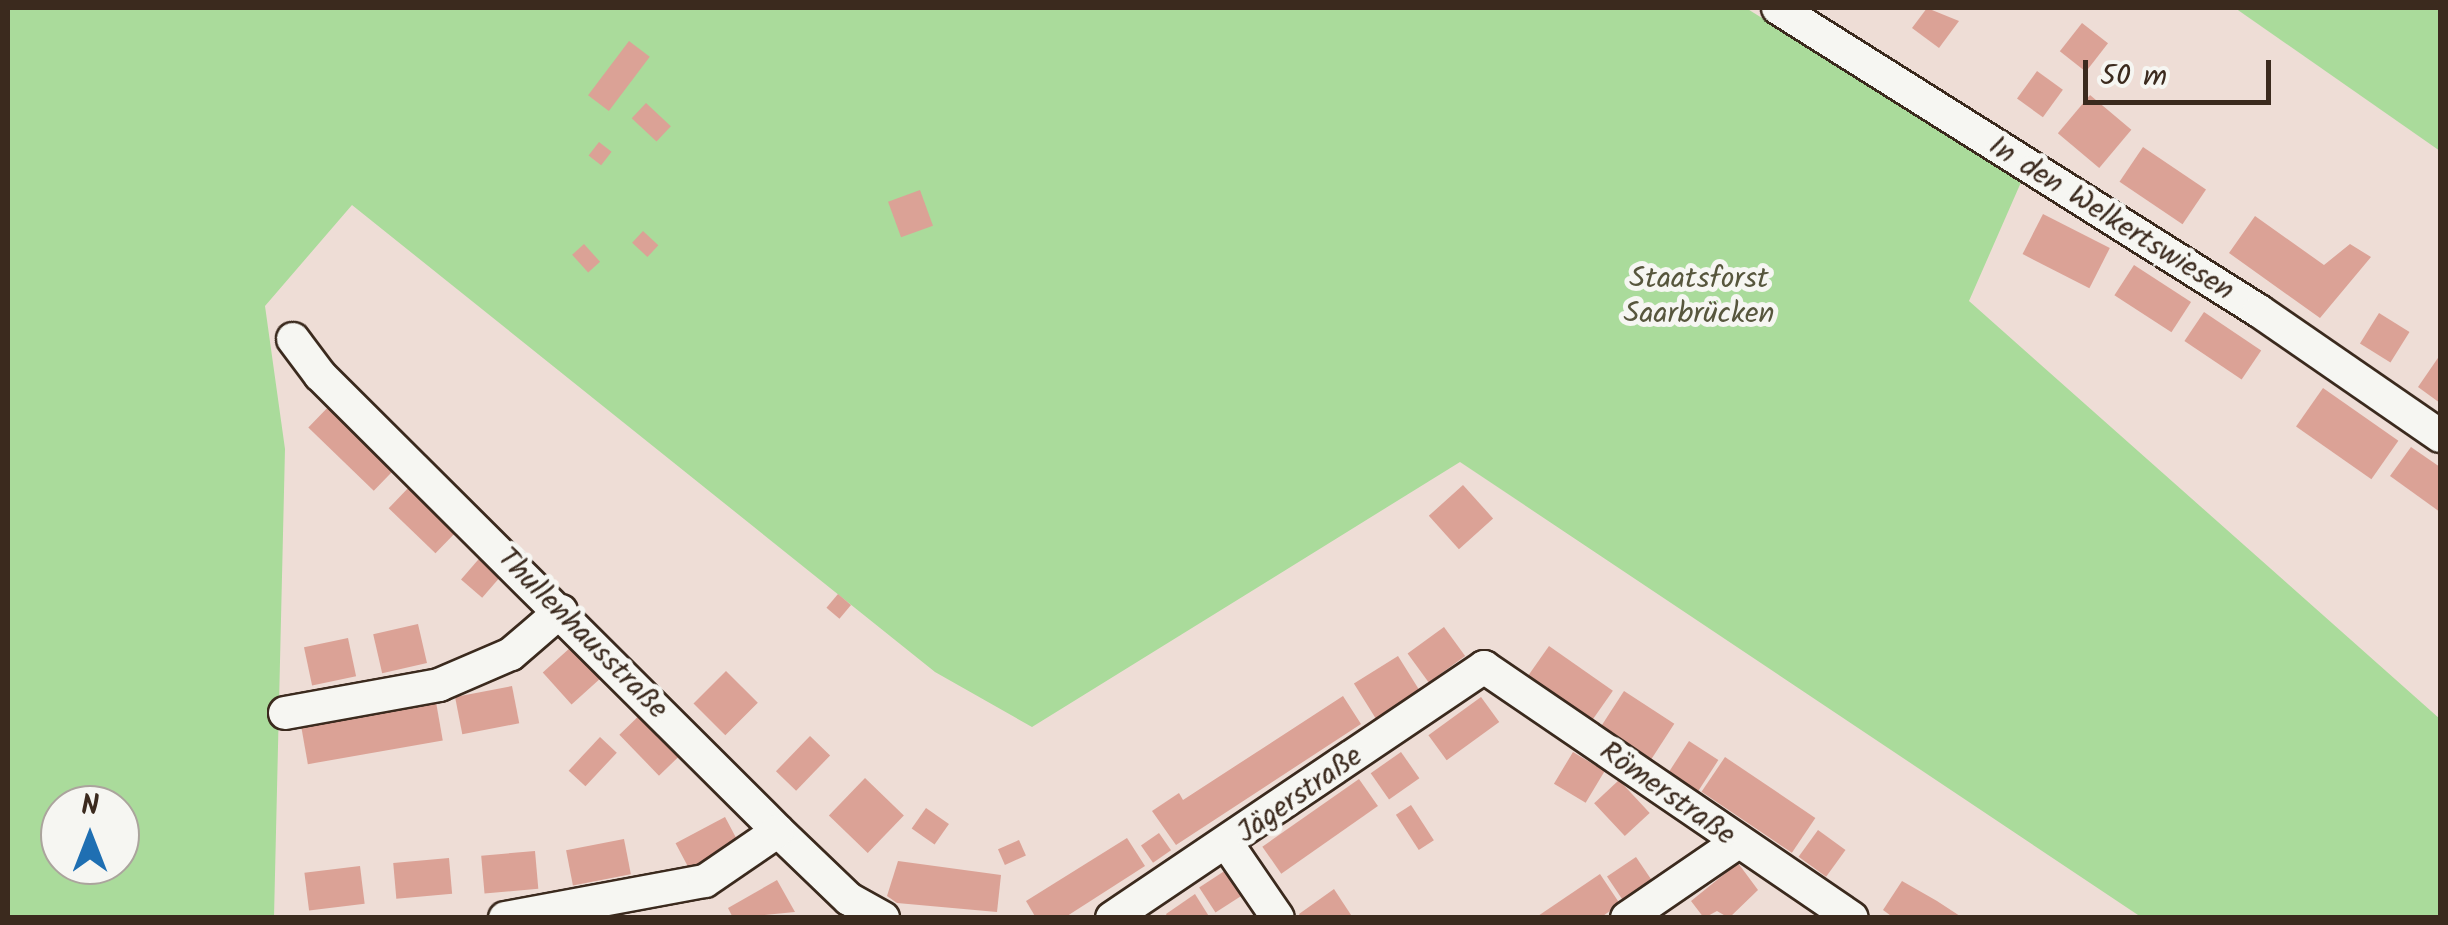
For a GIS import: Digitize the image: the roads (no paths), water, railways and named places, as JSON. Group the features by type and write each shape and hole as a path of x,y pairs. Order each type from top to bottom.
{"street":[{"name":"In den Welkertswiesen","path":"1778,8 2259,311 2440,436"},
{"name":"Thullenhausstraße","path":"293,339 778,831 849,899 883,918"},
{"path":"285,713 439,685 512,654 561,612"},
{"name":"Römerstraße","path":"1484,667 1852,918"},
{"name":"Jägerstraße","path":"1112,918 1228,845 1484,667"},
{"path":"505,918 705,881 778,831"},
{"path":"1627,918 1738,842"},
{"path":"1228,845 1278,918"}],"park label":[{"name":"Staatsforst Saarbrücken","path":"1699,296"}]}
